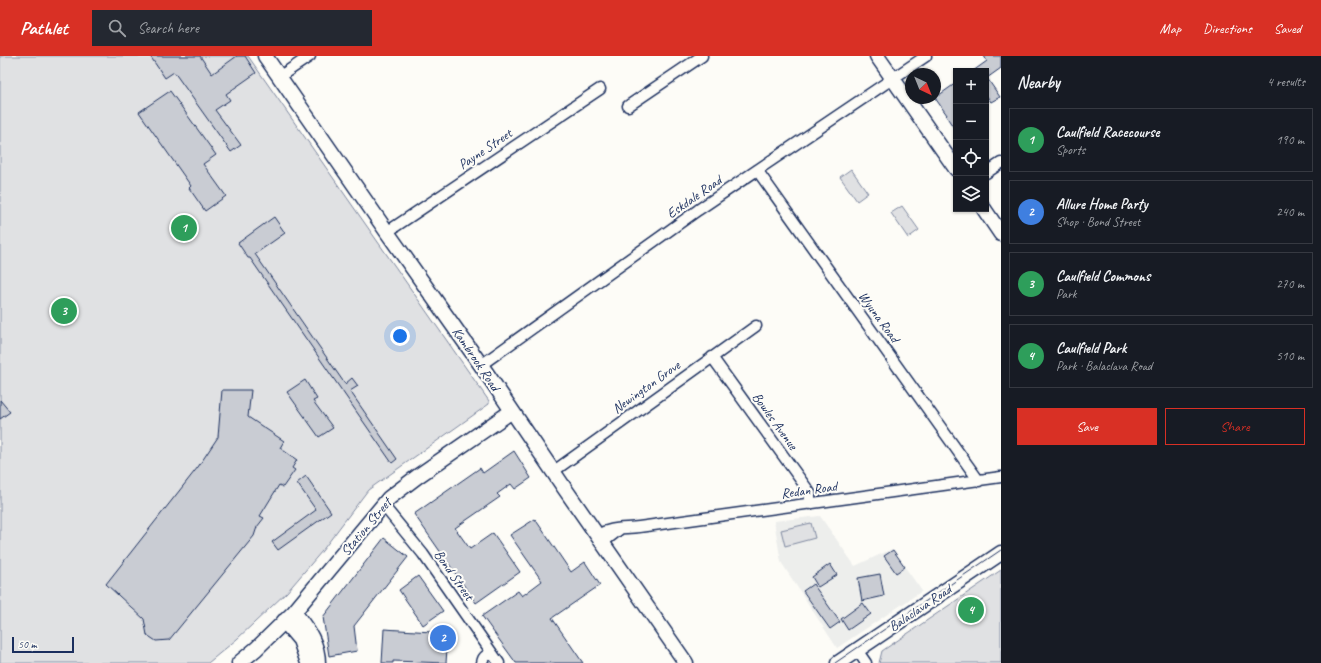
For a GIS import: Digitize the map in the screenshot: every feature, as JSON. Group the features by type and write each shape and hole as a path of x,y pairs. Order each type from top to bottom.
{"street":[{"name":"Kambrook Road","path":"265,56 481,365 686,663"},
{"path":"279,77 310,56"},
{"path":"628,106 702,56"},
{"path":"877,56 953,165"},
{"name":"Eskdale Road","path":"481,365 698,210 926,56"},
{"name":"Payne Street","path":"387,232 600,89"},
{"path":"989,171 1001,162"},
{"name":"Wyuna Road","path":"757,170 978,480"},
{"path":"986,212 1001,234"},
{"name":"Newington Grove","path":"554,471 756,326"},
{"name":"Bowles Avenue","path":"712,357 808,490 810,493 810,504"},
{"name":"Station Street","path":"239,663 289,616 338,561 383,505 396,492 512,411"},
{"name":"Redan Road","path":"600,539 607,530 612,528 620,530 1001,477"},
{"name":"Bond Street","path":"383,505 423,554 496,660"},
{"name":"Balaclava Road","path":"838,663 1001,553"},
{"path":"289,616 300,640 308,663"},
{"path":"289,616 314,641 317,650 318,663"},
{"path":"857,650 866,663"},
{"path":"482,663 483,658 490,655 496,660"}],"shaded area":[{"path":"0,56 248,56 489,401 489,404 368,490 322,551 287,592 237,639 208,663 0,663"},
{"path":"851,169 868,193 857,201 840,177"},
{"path":"902,206 919,230 908,238 891,213"},
{"path":"820,516 855,566 892,549 922,591 837,648 781,562 774,521"},
{"path":"811,523 815,538 785,546 781,530"},
{"path":"1001,570 1001,663 879,663 882,651"}],"building":[{"path":"150,56 200,56 212,74 237,56 245,56 256,73 226,94 230,100 215,110 241,145 231,152 174,72 165,78"},
{"path":"984,56 1001,56 1001,68 989,77 989,68 977,68 987,61"},
{"path":"989,81 1000,97 991,102 989,99"},
{"path":"953,85 953,126 939,104 941,104 941,94"},
{"path":"170,91 216,155 203,164 226,196 205,211 189,188 191,186 139,112"},
{"path":"274,217 285,233 255,254 345,384 352,378 358,386 350,391 397,459 392,463 250,258 248,258 238,243"},
{"path":"305,380 317,399 313,401 333,428 319,437 287,392"},
{"path":"222,390 251,390 248,417 284,441 280,448 297,460 292,468 295,470 283,487 279,485 260,516 264,518 257,527 254,536 169,640 156,641 147,635 144,619 106,584 198,467 218,437"},
{"path":"0,400 10,412 0,419"},
{"path":"514,451 531,478 515,489 511,484 497,494 500,497 455,528 470,549 493,533 520,572 476,603 414,514 480,468 483,473"},
{"path":"306,476 331,512 278,550 272,542 316,510 297,483"},
{"path":"535,519 571,572 585,562 600,585 552,618 583,663 516,663 482,616 518,591 522,596 542,581 510,535"},
{"path":"384,538 408,557 354,626 357,651 329,656 323,617"},
{"path":"893,550 905,567 896,573 884,556"},
{"path":"830,564 837,575 818,587 812,577"},
{"path":"880,574 884,596 862,601 858,578"},
{"path":"418,576 443,611 423,625 399,590"},
{"path":"813,584 840,622 830,629 803,591"},
{"path":"863,603 871,614 848,630 841,619"},
{"path":"384,629 448,633 446,663 393,661 393,663 382,663"}],"tram line":[{"path":"835,663 1001,550"}],"place":[{"name":"Caulfield Racecourse","path":"184,228"},
{"name":"Caulfield Commons","path":"64,311"},
{"name":"Caulfield Park","path":"971,610"},
{"name":"Allure Home Party","path":"443,638"}]}
